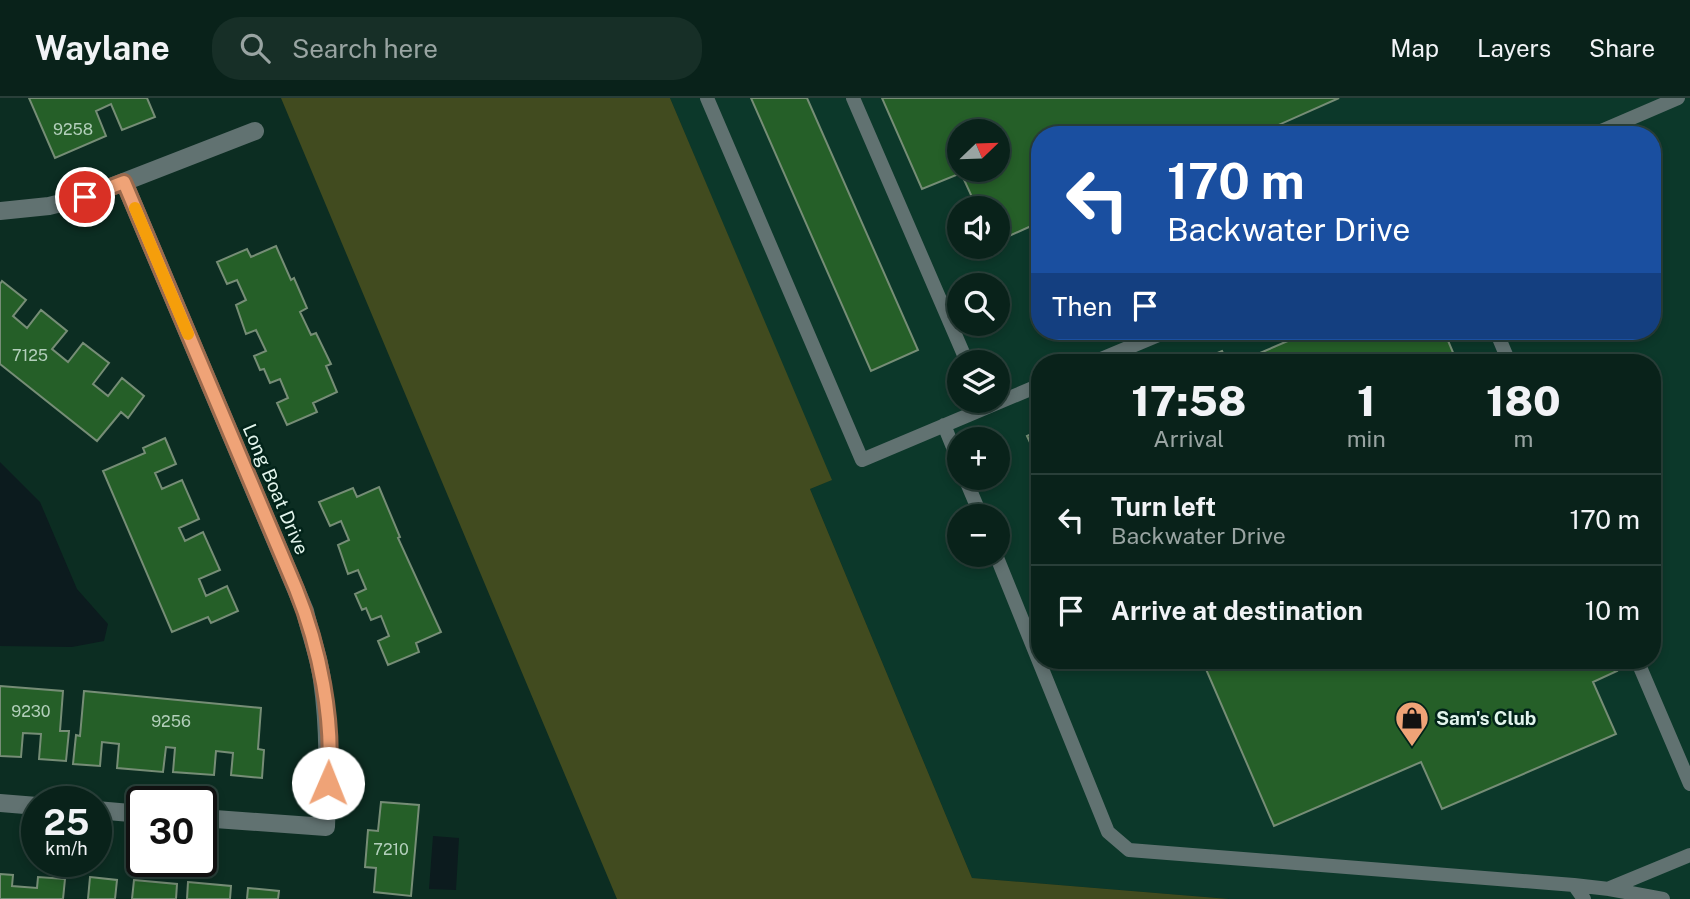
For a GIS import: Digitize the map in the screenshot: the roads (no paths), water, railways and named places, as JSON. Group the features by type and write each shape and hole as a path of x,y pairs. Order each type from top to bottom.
{"street":[{"path":"0,211 49,206 85,197 256,131"},
{"name":"Long Boat Drive","path":"124,182 296,589 312,633 326,702 330,771 326,827 217,819"},
{"path":"0,803 21,805"}],"lane":[{"path":"707,98 862,460 968,413"},
{"path":"853,98 962,350"},
{"path":"1613,126 1678,98"},
{"path":"1113,354 1147,340"},
{"path":"1010,396 1031,388"},
{"path":"944,425 947,432"},
{"path":"1001,567 1031,642"},
{"path":"1042,669 1108,832 1129,850 1609,889 1663,899"},
{"path":"1641,669 1690,783"},
{"path":"1609,889 1690,855"},
{"path":"1574,886 1584,899"}],"place":[{"name":"Sam's Club","path":"1412,748"}]}
